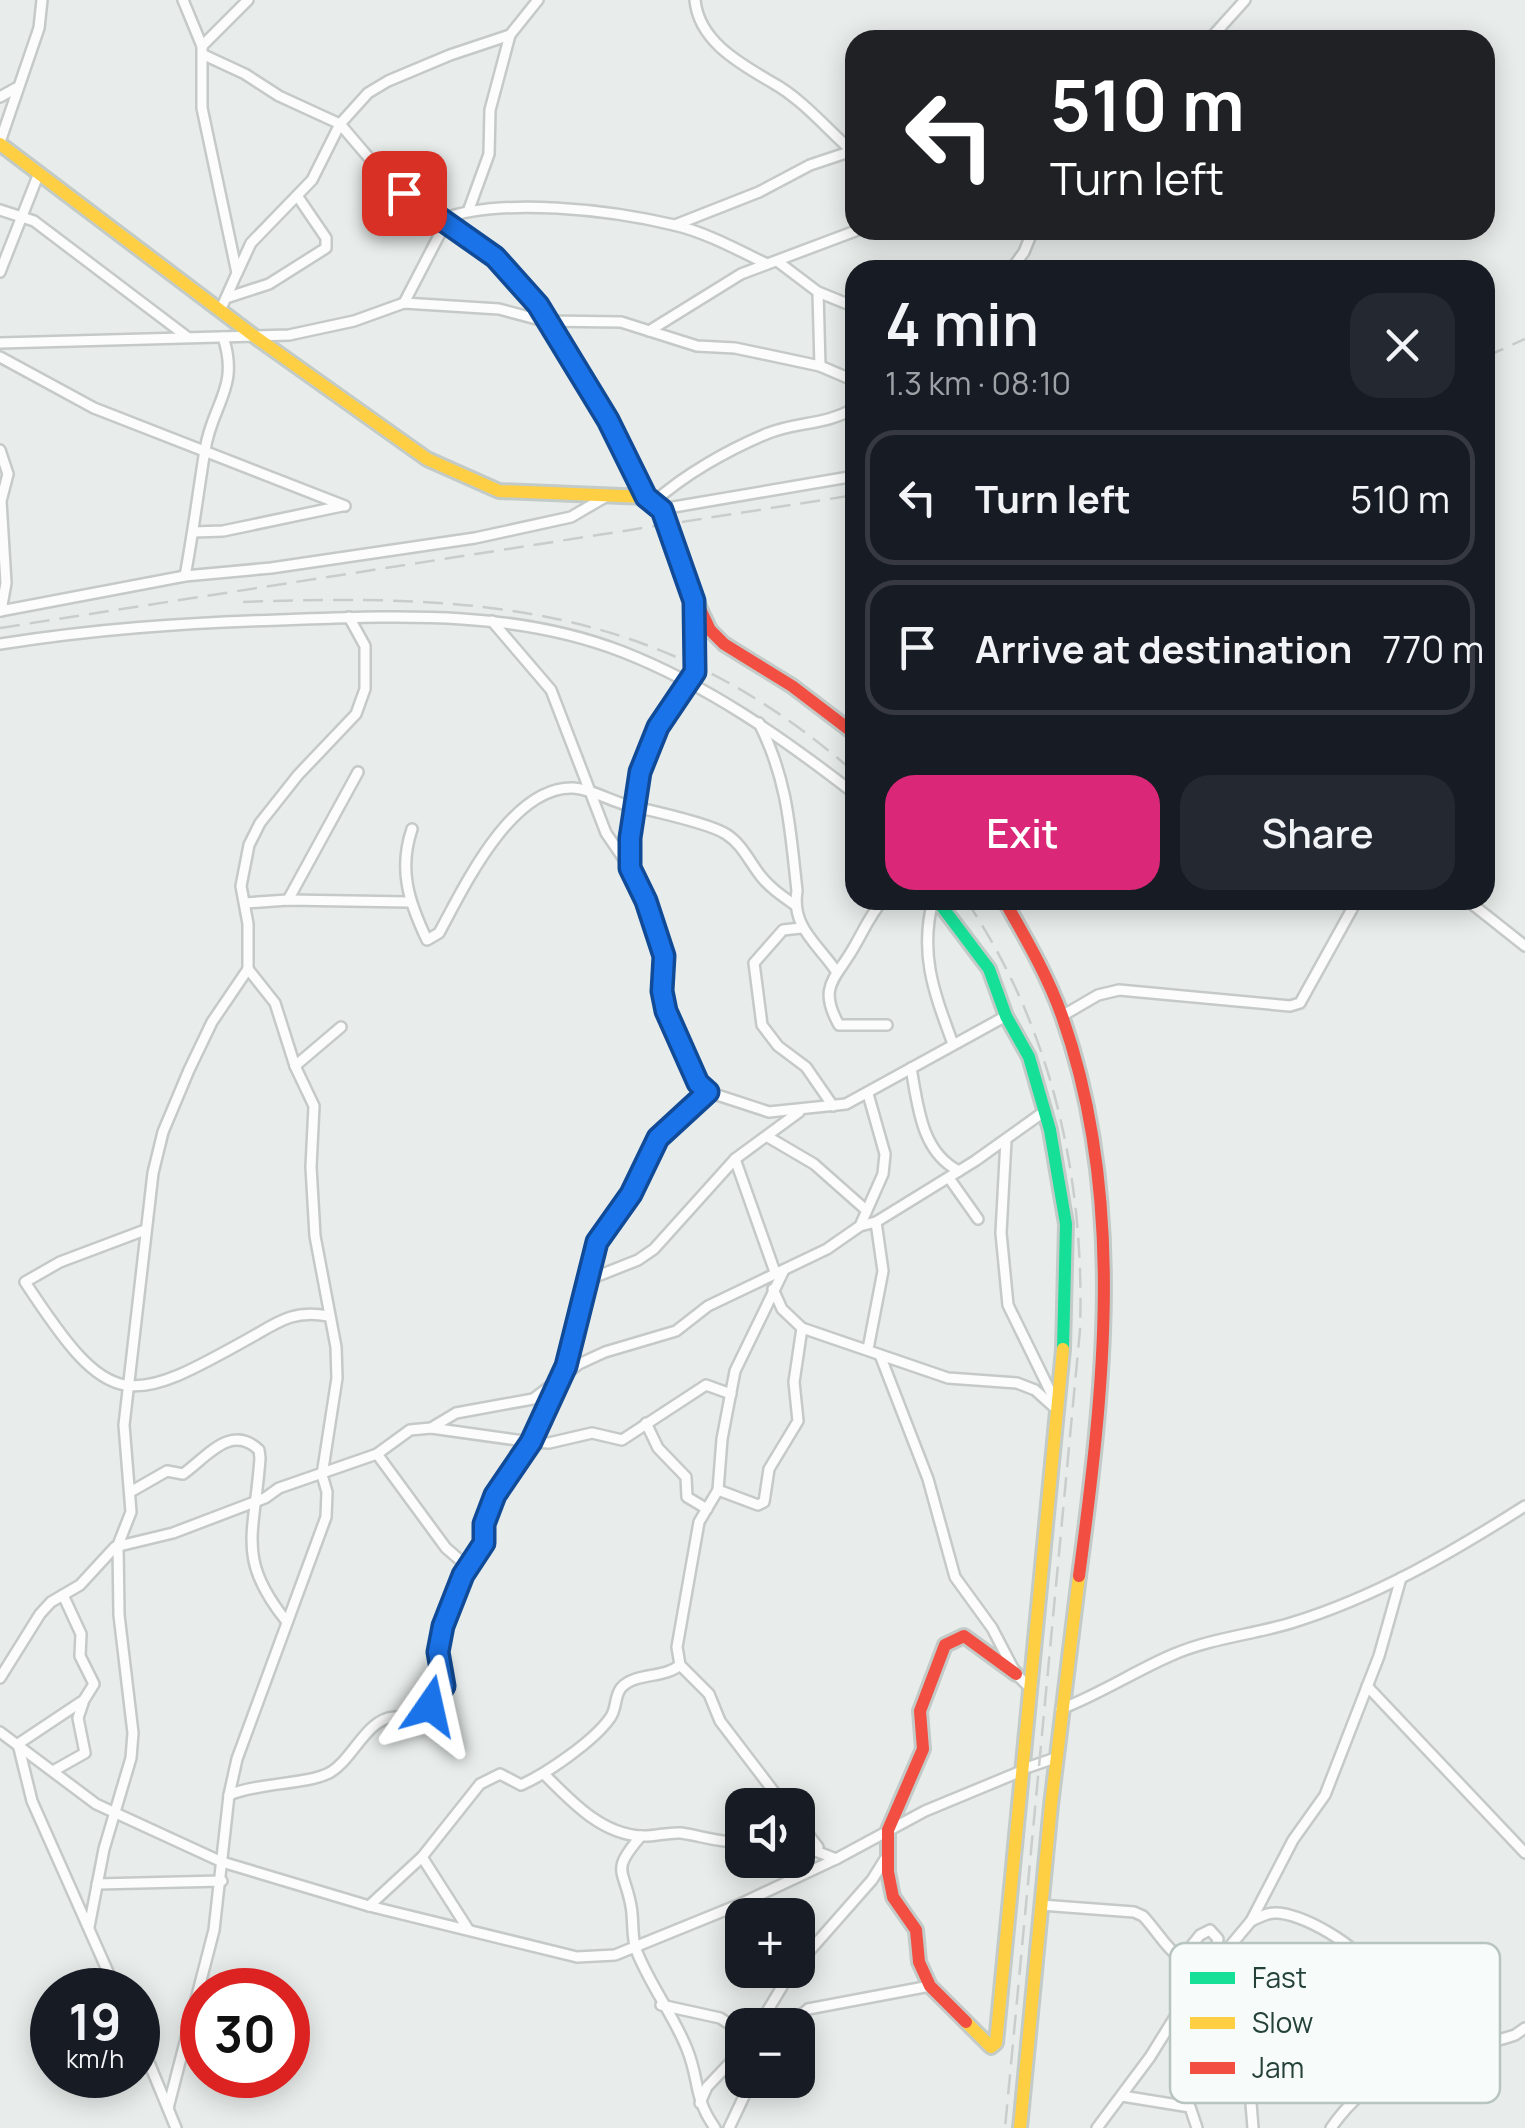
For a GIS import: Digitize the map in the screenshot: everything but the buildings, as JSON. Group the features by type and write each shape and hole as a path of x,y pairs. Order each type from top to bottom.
{"street":[{"path":"42,0 39,28 0,143 223,305 254,336 427,459 499,492 609,495 654,503 845,477"},
{"path":"183,0 203,50 202,108 237,273"},
{"path":"203,50 248,0"},
{"path":"469,209 489,154 490,110 510,35 538,0"},
{"path":"695,0 697,17 708,34 755,76 773,82 845,144"},
{"path":"1218,30 1246,0"},
{"path":"223,305 251,244 298,197 322,163 340,124 368,94 388,81 510,35"},
{"path":"203,50 279,96 340,124 387,179 495,257 526,290 608,420 654,503 710,630 724,644 792,686 845,726"},
{"path":"0,96 16,88"},
{"path":"675,225 714,212 810,164 845,153"},
{"path":"0,272 39,174"},
{"path":"223,305 269,284 326,248 326,238 298,197"},
{"path":"404,302 444,220 469,209 538,208 675,225 772,263 818,292 845,303"},
{"path":"0,210 22,214 188,338"},
{"path":"649,332 722,284 845,235"},
{"path":"818,292 820,366"},
{"path":"0,343 290,335 354,321 404,302 472,306 544,321 621,322 697,346 756,352 820,366 845,377"},
{"path":"185,576 205,450 229,386 231,360 223,337"},
{"path":"0,357 94,408 345,506 223,531 194,532"},
{"path":"654,503 676,482 767,433 823,423 845,413"},
{"path":"0,450 8,474 1,501 6,583 0,611 185,576 271,568 474,538 571,517 609,495"},
{"path":"630,868 640,772 658,727 696,666 694,601"},
{"path":"168,2108 214,1930 229,1794 244,1736 326,1517 327,1492 322,1475 337,1378 336,1347 315,1236 311,1167 314,1106 295,1066 274,1003 248,969 242,869 260,823 332,736 356,714 365,689 365,646 349,617"},
{"path":"0,644 100,628 349,617 492,621 558,632 624,652 688,684 759,723 845,787"},
{"path":"492,621 552,690 606,833 646,901 664,956 662,991 666,1011 698,1083 708,1092 769,1112 834,1106 868,1094 1006,1016"},
{"path":"759,723 777,760 787,794 797,892 794,905 801,928 836,971"},
{"path":"288,900 358,772"},
{"path":"412,829 404,852 409,902 427,940 438,933 479,861 516,815 562,789 587,790 610,802 725,832 742,847 760,876 794,905"},
{"path":"245,904 288,900 409,902"},
{"path":"876,910 836,971 828,995 829,1008 838,1025 887,1024"},
{"path":"932,910 925,932 928,966 953,1044"},
{"path":"943,910 989,969 1006,1016 1028,1057 1045,1111 1066,1224 1068,1272 1026,1768 994,2046 988,2045 930,1986 919,1962 913,1922 893,1897 888,1830 923,1749 920,1710 945,1645 964,1636 1030,1688"},
{"path":"1009,910 1062,1016 1093,1139 1103,1260 1099,1386 1040,1905 1020,2128"},
{"path":"1062,1016 1098,995 1120,990 1300,1004 1352,910"},
{"path":"1480,910 1525,946"},
{"path":"801,928 783,930 754,963 758,1015 769,1036 806,1067 834,1106"},
{"path":"0,1678 40,1614 80,1585 118,1545 131,1512 124,1424 126,1388 156,1158 172,1108 212,1022 248,969"},
{"path":"295,1066 341,1027"},
{"path":"910,1068 923,1130 940,1158 960,1171"},
{"path":"229,1794 254,1785 319,1777 342,1762 379,1723 396,1716 422,1716 442,1690 438,1652 443,1626 468,1568 484,1543 484,1524 495,1495 531,1442 560,1378 597,1242 631,1194 658,1138 708,1092"},
{"path":"860,1226 883,1174 884,1154 868,1094"},
{"path":"585,1281 638,1260 654,1249 735,1159 801,1110"},
{"path":"430,1428 456,1413 533,1399 605,1352 676,1331 708,1306 827,1249 860,1226 876,1222 960,1171 1045,1111"},
{"path":"768,1136 814,1164 866,1210"},
{"path":"1006,1140 1001,1233 1008,1305 1056,1406"},
{"path":"735,1159 780,1270 735,1371 722,1439 718,1490 699,1522 677,1646 680,1666 709,1694 720,1721 771,1788"},
{"path":"949,1178 978,1218"},
{"path":"868,1348 883,1270 876,1222"},
{"path":"145,1230 60,1262 24,1282 64,1339 110,1382 126,1388 182,1376 288,1316 311,1312 328,1316"},
{"path":"773,1289 782,1309 802,1328 948,1378 1017,1383 1035,1390 1056,1406"},
{"path":"718,1490 758,1505 764,1502 769,1469 798,1421 794,1382 802,1328"},
{"path":"880,1354 928,1479 955,1577 992,1628 1016,1674"},
{"path":"118,1545 173,1533 257,1501 278,1488 377,1454 410,1430 430,1428 549,1443 592,1433 622,1440 706,1385 731,1394"},
{"path":"646,1423 658,1448 686,1477 686,1496 707,1509"},
{"path":"132,1491 167,1471 183,1474 224,1441 238,1438 259,1450 253,1566 261,1588 287,1622"},
{"path":"377,1454 446,1548 468,1568"},
{"path":"1062,1708 1172,1655 1228,1636 1292,1622 1401,1578 1451,1554 1525,1506"},
{"path":"89,1927 133,1733 119,1616 118,1545"},
{"path":"1231,1943 1251,1921 1293,1840 1326,1795 1367,1686 1401,1578"},
{"path":"53,1771 85,1753 78,1718 94,1684 80,1656 81,1634 63,1595"},
{"path":"369,1906 422,1857 488,1778 500,1774 521,1785 544,1774 610,1720 619,1690 626,1684 680,1666"},
{"path":"1367,1686 1525,1853"},
{"path":"18,1744 84,1700"},
{"path":"0,1732 116,1814 222,1862 369,1906 564,1956 614,1954 738,1905 888,1830 1056,1758"},
{"path":"18,1744 32,1801 107,1968"},
{"path":"544,1774 598,1821 641,1836 674,1833 725,1843"},
{"path":"641,1836 626,1854 620,1877 630,1902 634,1946 687,2049 699,2105 716,2128"},
{"path":"815,1843 820,1850"},
{"path":"815,1849 836,1859"},
{"path":"815,1945 872,1880 887,1856"},
{"path":"422,1857 470,1931"},
{"path":"97,1884 222,1881"},
{"path":"1040,1905 1134,1912 1143,1916 1170,1949"},
{"path":"1251,1921 1270,1913 1297,1916 1341,1943"},
{"path":"1193,1943 1210,1930 1217,1943"},
{"path":"813,2008 930,1986"},
{"path":"661,2005 725,2021"},
{"path":"1097,2128 1170,2023"},
{"path":"1500,2040 1525,2028"},
{"path":"699,2105 707,2087 725,2068"},
{"path":"160,2089 176,2128"},
{"path":"1122,2096 1190,2107 1197,2128"},
{"path":"730,2128 743,2098"},
{"path":"1253,2128 1254,2103"},
{"path":"1331,2128 1347,2103"}],"railway":[{"path":"1495,352 1525,339"},
{"path":"0,628 845,497"},
{"path":"243,602 414,601 492,608 568,622 641,643 713,675 784,717 845,765"},
{"path":"972,910 1021,1000 1041,1052 1069,1160 1080,1273 1080,1330 1005,2128"}],"traffic: fast":[{"path":"945,910 989,969 1006,1016 1029,1057 1050,1130 1066,1224 1063,1349"}],"traffic: slow":[{"path":"0,144 254,336 427,459 499,491 646,497 662,509 694,596"},
{"path":"966,2022 991,2047 996,2043 1063,1349"},
{"path":"1020,2128 1051,1805 1079,1576"}],"traffic: jam":[{"path":"694,596 710,630 724,644 792,686 845,726"},
{"path":"1009,910 1062,1016 1082,1084 1095,1154 1104,1294 1096,1435 1079,1576"},
{"path":"966,2022 930,1986 919,1962 916,1930 893,1897 888,1872 888,1830 923,1749 920,1711 945,1645 964,1636 1016,1674"}],"route":[{"path":"404,193 495,257 538,305 544,321 608,420 646,497 662,510 694,601 695,672 658,727 640,772 630,838 630,868 646,901 664,956 662,991 666,1011 698,1083 708,1092 658,1138 631,1194 597,1242 566,1366 531,1442 495,1495 484,1524 484,1543 463,1575 443,1626 438,1652 444,1686 430,1706"}]}
